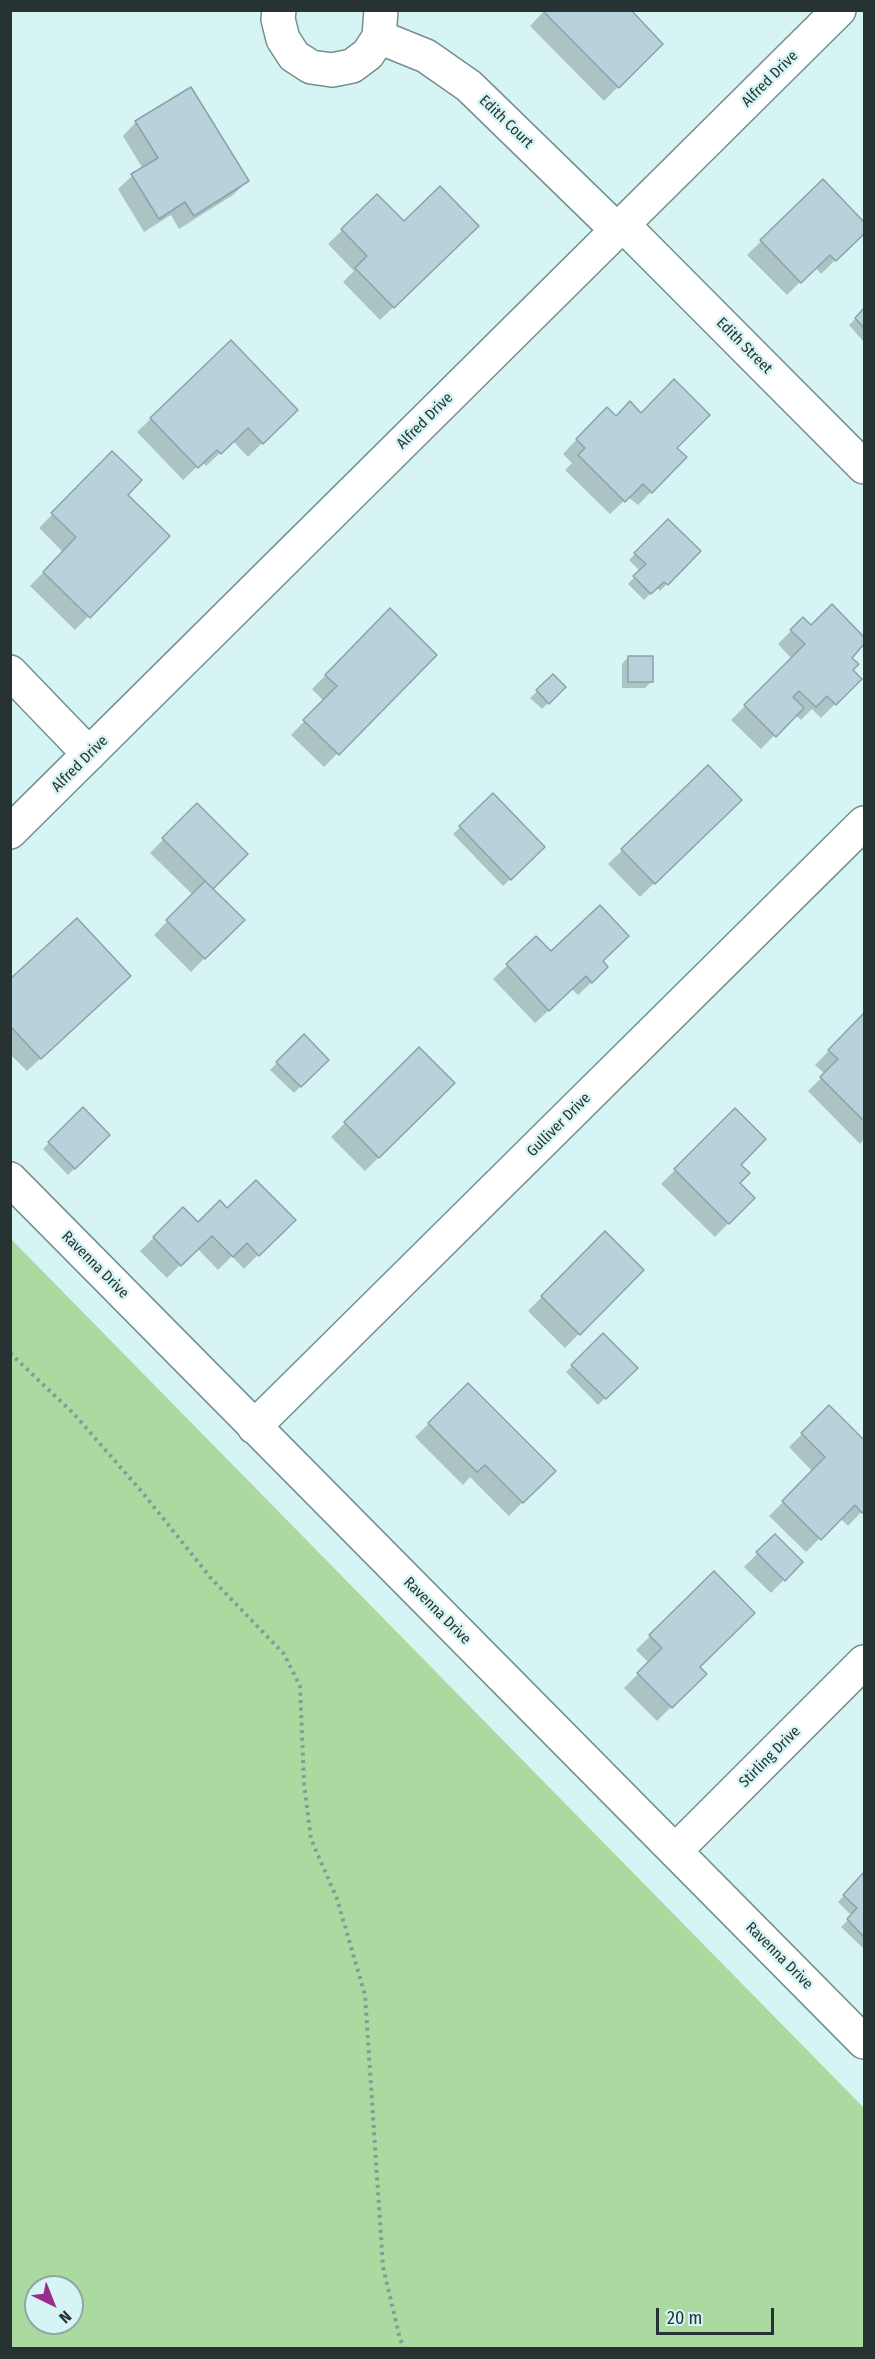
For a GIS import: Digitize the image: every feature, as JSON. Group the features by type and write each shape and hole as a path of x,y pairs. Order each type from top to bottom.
{"street":[{"name":"Edith Court","path":"279,10 278,19 283,39 294,56 311,67 332,70 351,66 368,54 380,24 469,86 620,228"},
{"name":"Alfred Drive","path":"10,832 839,10"},
{"name":"Edith Street","path":"620,228 864,467"},
{"path":"10,672 89,754"},
{"name":"Gulliver Drive","path":"254,1427 864,823"},
{"name":"Ravenna Drive","path":"10,1179 864,2042"},
{"name":"Stirling Drive","path":"675,1851 864,1662"}],"path":[{"path":"10,1353 74,1414 142,1492 210,1577 284,1654 300,1686 304,1783 311,1839 337,1899 365,1995 383,2267 404,2349"}],"green space":[{"path":"11,1239 864,2108 864,2348 11,2348"}],"building":[{"path":"631,10 663,44 619,88 543,11"},
{"path":"191,87 249,181 194,216 185,202 159,219 131,174 158,158 135,121"},
{"path":"823,179 864,222 864,234 836,261 830,255 801,283 760,240"},
{"path":"440,186 479,226 394,308 355,268 367,256 341,229 377,194 404,221"},
{"path":"864,308 864,328 855,318"},
{"path":"231,340 298,410 263,444 248,428 221,454 217,450 198,468 150,418"},
{"path":"674,379 710,415 677,448 687,457 652,493 643,484 625,502 578,455 585,448 576,439 607,407 616,416 630,401 641,413"},
{"path":"112,451 142,480 128,495 170,536 90,618 43,572 76,537 51,513"},
{"path":"668,519 701,551 668,585 664,582 651,594 633,576 646,564 634,553"},
{"path":"832,604 864,637 864,644 852,658 859,664 853,670 862,679 836,705 827,696 816,707 799,691 793,697 804,708 776,737 744,705 805,644 790,630 803,617 811,625"},
{"path":"390,608 437,655 339,755 303,720 337,686 325,675"},
{"path":"628,656 653,656 653,682 628,682"},
{"path":"553,674 566,687 549,704 536,690"},
{"path":"708,765 742,800 655,884 621,849"},
{"path":"493,793 545,847 511,880 459,826"},
{"path":"197,803 248,854 213,889 162,838"},
{"path":"205,881 245,920 205,959 166,920"},
{"path":"600,905 629,936 603,961 608,967 592,983 586,976 549,1011 506,964 536,936 551,951"},
{"path":"77,918 131,976 41,1059 10,1026 10,979"},
{"path":"864,1013 864,1121 820,1077 838,1059 828,1050"},
{"path":"304,1034 329,1060 301,1087 276,1062"},
{"path":"419,1047 455,1083 379,1158 344,1122"},
{"path":"83,1107 110,1135 75,1169 48,1142"},
{"path":"735,1108 766,1139 741,1165 750,1173 740,1183 755,1198 729,1224 674,1169"},
{"path":"256,1180 296,1220 259,1256 247,1243 233,1257 212,1236 181,1266 153,1237 183,1207 198,1222 220,1200 227,1208"},
{"path":"605,1231 644,1270 580,1335 541,1296"},
{"path":"603,1333 638,1368 606,1399 571,1365"},
{"path":"468,1383 556,1471 523,1503 485,1465 477,1472 428,1423"},
{"path":"829,1405 864,1440 864,1511 862,1513 855,1505 821,1540 782,1501 825,1457 801,1433"},
{"path":"775,1534 803,1562 785,1581 756,1552"},
{"path":"714,1571 755,1613 700,1667 707,1674 672,1708 637,1673 662,1648 649,1635"},
{"path":"864,1872 864,1937 847,1919 857,1908 843,1895"}]}
